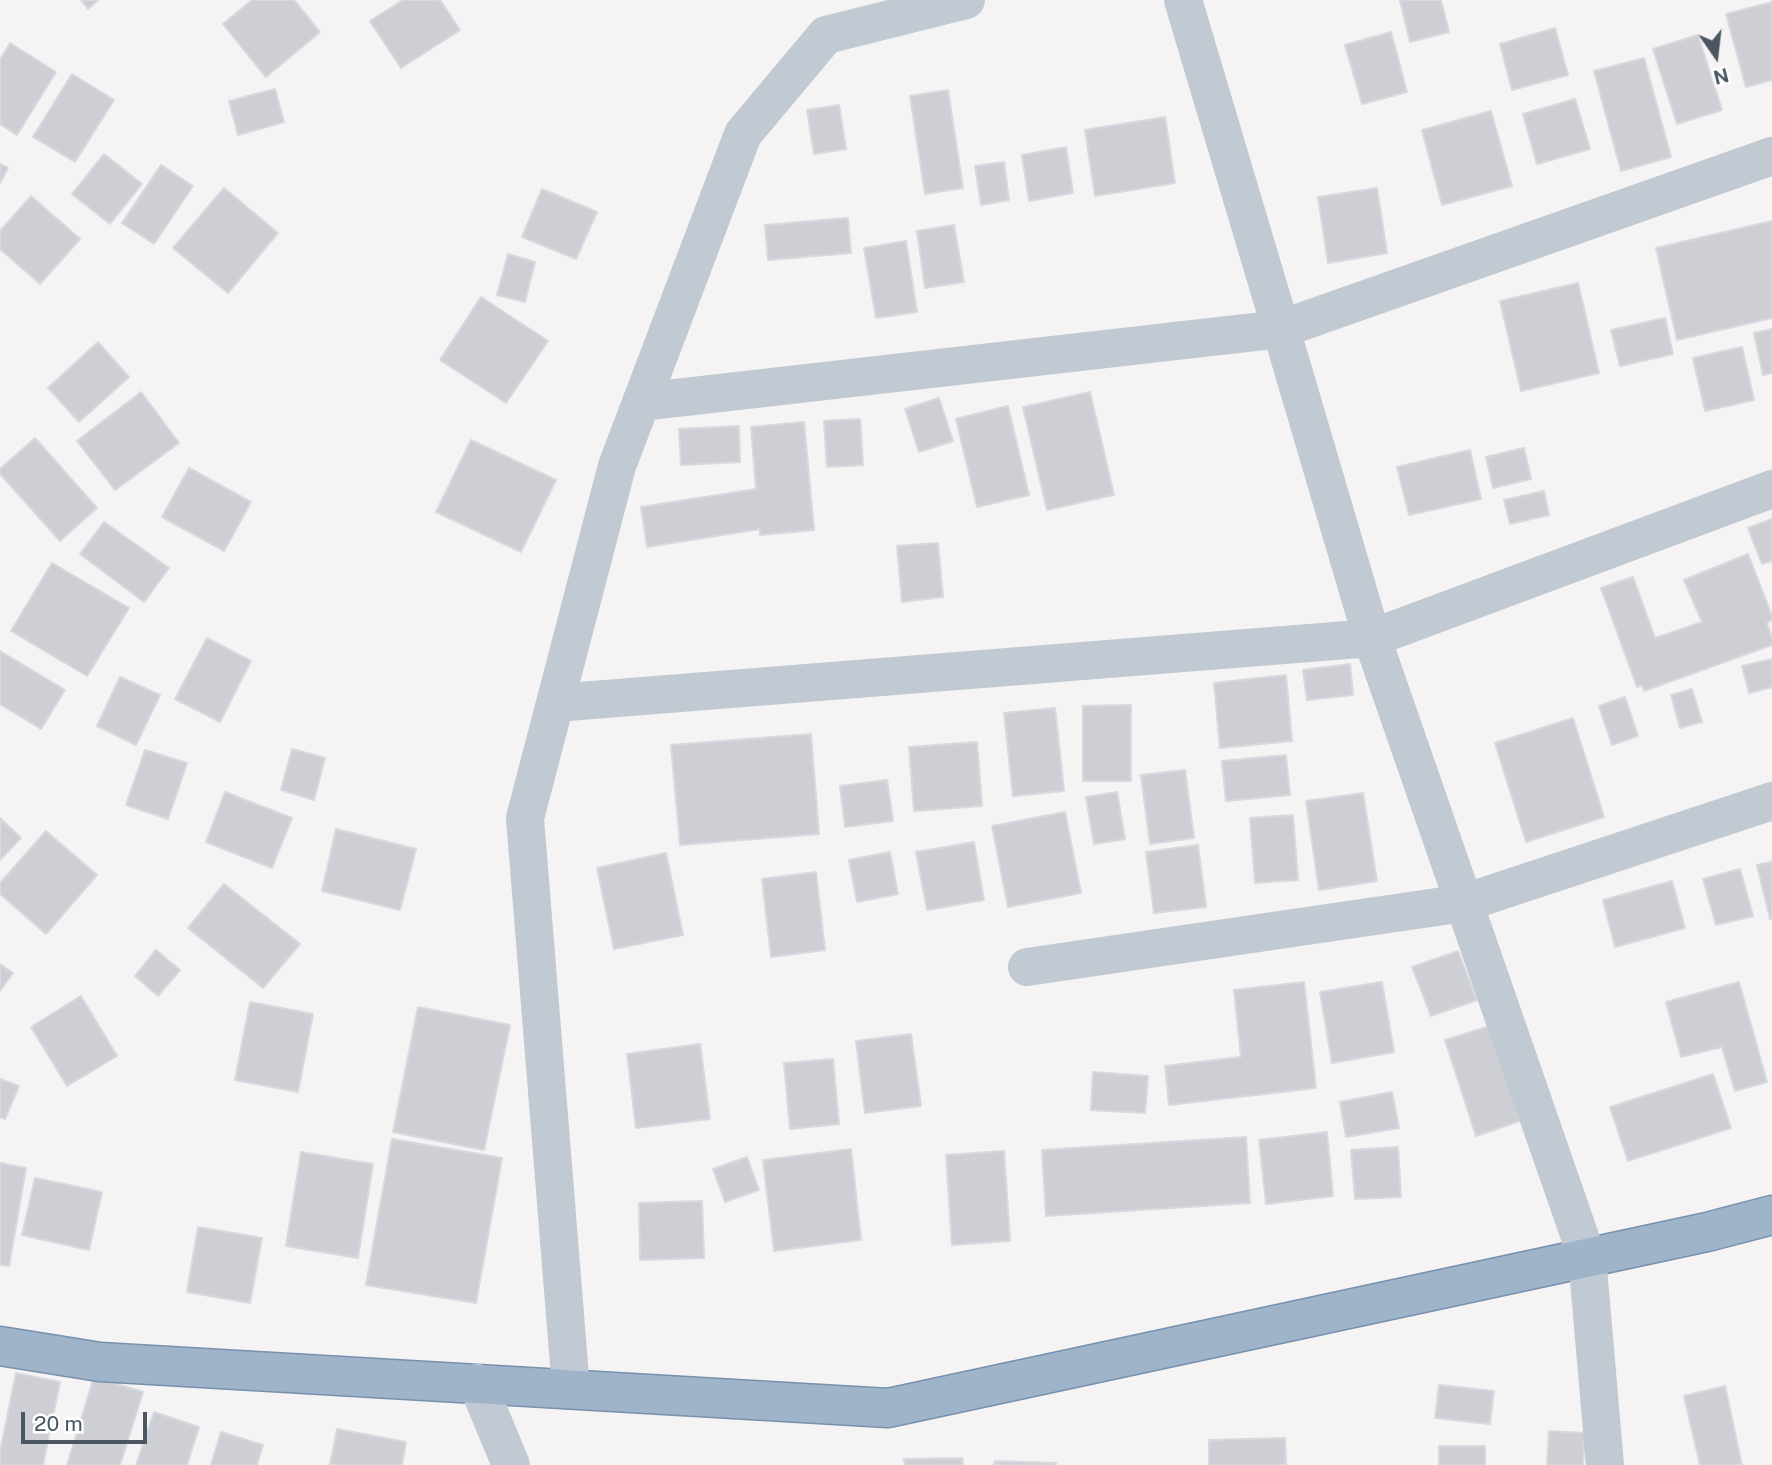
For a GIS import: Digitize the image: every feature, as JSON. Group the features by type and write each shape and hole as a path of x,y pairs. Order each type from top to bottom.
{"highway":[{"path":"0,1346 100,1362 887,1408 1707,1232 1772,1214"}],"street":[{"path":"571,1389 525,818 617,466 743,134 826,35 966,0"},
{"path":"1183,0 1372,638 1587,1257 1605,1465"},
{"path":"642,402 1281,329 1772,156"},
{"path":"555,703 1372,638 1772,489"},
{"path":"1027,967 1464,903 1772,801"},
{"path":"477,1383 511,1465"}],"building":[{"path":"81,0 98,0 88,9"},
{"path":"252,0 294,0 320,32 266,77 223,24"},
{"path":"403,0 440,0 460,30 401,68 370,21"},
{"path":"1441,0 1449,32 1410,42 1400,1"},
{"path":"1772,2 1772,80 1746,87 1726,14"},
{"path":"1555,28 1568,75 1512,90 1500,44"},
{"path":"1391,32 1407,92 1362,104 1345,45"},
{"path":"1698,35 1722,110 1677,124 1653,49"},
{"path":"10,43 56,72 17,135 0,124 0,60"},
{"path":"1644,58 1671,157 1621,171 1594,71"},
{"path":"72,74 114,100 75,162 33,137"},
{"path":"275,89 284,122 238,135 229,101"},
{"path":"948,90 963,188 925,194 910,96"},
{"path":"1575,99 1590,149 1537,164 1523,114"},
{"path":"839,105 846,149 814,154 807,110"},
{"path":"1491,111 1512,186 1442,205 1422,130"},
{"path":"1165,117 1175,183 1095,196 1085,130"},
{"path":"1066,147 1073,193 1029,201 1022,155"},
{"path":"104,154 142,184 110,224 72,194"},
{"path":"1004,162 1009,200 981,205 975,166"},
{"path":"0,164 8,168 0,183"},
{"path":"161,165 193,186 154,244 122,223"},
{"path":"224,188 278,233 228,293 173,248"},
{"path":"1377,188 1387,253 1328,263 1318,197"},
{"path":"542,189 597,212 576,259 522,237"},
{"path":"31,196 80,239 40,284 0,249 0,231"},
{"path":"848,218 851,253 768,260 765,225"},
{"path":"1772,221 1772,318 1677,340 1656,248"},
{"path":"954,225 964,282 925,288 917,231"},
{"path":"906,241 917,312 876,318 864,248"},
{"path":"508,254 535,262 525,302 497,295"},
{"path":"1578,283 1599,373 1521,391 1500,301"},
{"path":"481,297 548,341 506,403 440,360"},
{"path":"1665,318 1673,354 1620,366 1611,330"},
{"path":"1772,329 1772,373 1763,375 1754,333"},
{"path":"98,342 129,377 79,422 48,388"},
{"path":"1742,347 1754,400 1705,411 1693,358"},
{"path":"141,392 179,443 115,490 77,441"},
{"path":"1090,392 1114,495 1047,510 1023,407"},
{"path":"939,398 953,441 919,452 905,409"},
{"path":"1008,406 1029,495 977,507 956,419"},
{"path":"860,419 863,465 827,467 824,421"},
{"path":"804,422 814,530 760,535 760,529 647,547 641,507 756,489 751,427"},
{"path":"739,426 740,462 681,465 679,429"},
{"path":"35,438 97,508 60,541 0,474 0,469"},
{"path":"471,440 556,480 521,552 436,512"},
{"path":"1524,448 1531,479 1493,488 1486,457"},
{"path":"1470,450 1481,499 1409,515 1397,467"},
{"path":"189,468 251,502 224,551 162,517"},
{"path":"1544,491 1549,515 1510,524 1504,500"},
{"path":"1772,519 1772,561 1762,564 1748,528"},
{"path":"104,522 169,568 144,602 80,554"},
{"path":"938,543 943,597 902,602 897,546"},
{"path":"1748,554 1772,616 1772,620 1767,623 1772,645 1644,691 1642,685 1637,687 1601,588 1633,577 1655,638 1702,622 1684,580"},
{"path":"52,563 129,608 87,676 11,631"},
{"path":"207,638 251,661 220,722 175,699"},
{"path":"0,651 65,690 41,729 0,704"},
{"path":"1772,659 1772,687 1749,693 1742,666"},
{"path":"1350,664 1353,695 1307,700 1303,670"},
{"path":"1286,675 1292,741 1220,748 1214,683"},
{"path":"120,677 160,695 136,745 97,726"},
{"path":"1692,689 1702,722 1680,728 1671,695"},
{"path":"1625,697 1638,736 1612,745 1599,706"},
{"path":"1131,705 1131,781 1083,781 1083,706"},
{"path":"1055,708 1064,791 1013,796 1004,713"},
{"path":"1573,718 1604,817 1526,842 1495,743"},
{"path":"811,734 819,834 680,845 671,745"},
{"path":"977,742 982,806 914,811 909,747"},
{"path":"292,749 325,758 314,800 281,790"},
{"path":"145,750 187,763 168,819 126,805"},
{"path":"1286,755 1290,795 1226,801 1222,761"},
{"path":"1185,770 1194,838 1150,844 1141,775"},
{"path":"887,780 893,821 845,827 840,786"},
{"path":"225,792 292,818 272,868 206,842"},
{"path":"1117,792 1125,839 1094,844 1086,797"},
{"path":"1363,793 1377,881 1319,890 1306,801"},
{"path":"1065,812 1081,893 1008,907 992,826"},
{"path":"1293,815 1298,880 1255,883 1250,818"},
{"path":"0,818 21,838 0,860"},
{"path":"336,829 416,849 400,910 322,891"},
{"path":"46,831 97,875 46,934 0,894 0,883"},
{"path":"974,842 984,900 927,910 916,852"},
{"path":"1198,845 1206,907 1154,913 1146,852"},
{"path":"890,852 898,894 857,902 849,860"},
{"path":"666,853 683,935 614,949 597,868"},
{"path":"1772,862 1772,918 1770,919 1757,865"},
{"path":"1740,869 1753,916 1716,925 1703,879"},
{"path":"816,872 825,950 771,957 762,879"},
{"path":"1672,881 1685,928 1615,947 1603,900"},
{"path":"224,884 300,944 263,988 188,928"},
{"path":"156,950 180,970 158,996 135,976"},
{"path":"1458,951 1477,1000 1431,1016 1412,967"},
{"path":"0,964 13,973 0,991"},
{"path":"1304,982 1316,1088 1169,1105 1165,1066 1241,1057 1234,990"},
{"path":"1382,982 1394,1052 1332,1063 1320,992"},
{"path":"1739,982 1767,1082 1735,1091 1722,1047 1681,1057 1666,1002"},
{"path":"81,996 117,1056 67,1086 31,1027"},
{"path":"250,1002 313,1014 298,1092 235,1080"},
{"path":"418,1007 510,1025 484,1150 393,1132"},
{"path":"1490,1026 1520,1121 1476,1136 1445,1040"},
{"path":"911,1034 921,1106 865,1113 856,1041"},
{"path":"700,1044 710,1119 636,1128 627,1054"},
{"path":"833,1059 839,1124 790,1129 784,1063"},
{"path":"1093,1072 1148,1076 1145,1113 1091,1110"},
{"path":"1713,1074 1731,1128 1628,1161 1610,1107"},
{"path":"0,1079 19,1086 5,1119 0,1117"},
{"path":"1392,1092 1399,1128 1346,1137 1340,1102"},
{"path":"1327,1132 1333,1196 1266,1204 1259,1140"},
{"path":"1246,1137 1250,1203 1046,1216 1042,1150"},
{"path":"392,1139 502,1158 476,1303 366,1285"},
{"path":"1398,1147 1401,1197 1355,1199 1351,1150"},
{"path":"851,1149 861,1240 774,1251 763,1160"},
{"path":"1004,1151 1010,1241 952,1245 946,1155"},
{"path":"301,1152 373,1164 358,1258 286,1246"},
{"path":"747,1157 759,1190 725,1202 713,1169"},
{"path":"0,1163 26,1168 9,1266 0,1265"},
{"path":"35,1178 102,1192 89,1250 22,1235"},
{"path":"702,1201 704,1258 640,1260 639,1203"},
{"path":"198,1227 262,1238 250,1303 187,1292"},
{"path":"16,1373 60,1382 43,1465 0,1465 0,1452"},
{"path":"94,1377 143,1392 120,1465 67,1465"},
{"path":"1439,1385 1494,1391 1490,1424 1435,1418"},
{"path":"1725,1386 1742,1465 1700,1465 1684,1396"},
{"path":"154,1412 199,1427 187,1465 136,1465"},
{"path":"337,1429 406,1442 402,1465 330,1465"},
{"path":"1549,1431 1585,1433 1583,1465 1547,1465"},
{"path":"221,1432 263,1445 257,1465 211,1465"},
{"path":"1285,1438 1286,1465 1209,1465 1209,1440"},
{"path":"1439,1446 1485,1446 1485,1465 1439,1465"},
{"path":"962,1458 963,1465 905,1465 904,1459"},
{"path":"995,1461 1056,1463 1056,1465 994,1465"}]}
